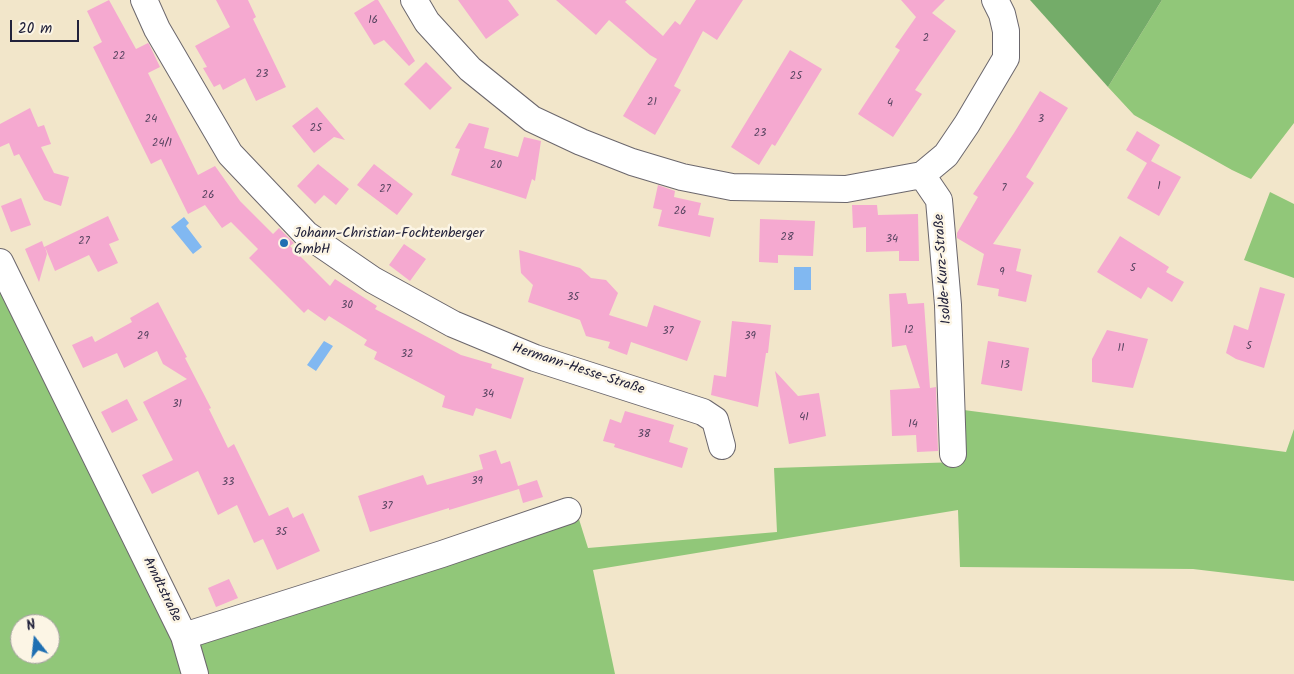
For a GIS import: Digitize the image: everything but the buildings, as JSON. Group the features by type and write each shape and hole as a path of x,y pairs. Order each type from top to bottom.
{"street":[{"name":"Hermann-Hesse-Straße","path":"144,0 157,29 230,154 306,234 373,280 453,324 535,358 703,412 715,420 722,446"},
{"path":"414,0 427,22 470,70 532,119 581,142 632,162 682,177 732,187 846,189 922,175 946,155 968,124 1006,58 1006,31 1002,14 995,0"},
{"name":"Isolde-Kurz-Straße","path":"922,175 939,200 948,305 953,454"},
{"name":"Arndtstraße","path":"0,262 184,636 568,512"},
{"path":"184,636 195,674"}],"green space":[{"path":"1030,0 1162,0 1108,87"},
{"path":"1162,0 1294,0 1294,123 1251,179 1134,115 1108,87"},
{"path":"1270,192 1294,204 1294,278 1244,260"},
{"path":"0,265 188,625 572,497 588,548 777,532 774,468 958,462 956,409 1286,452 1294,429 1294,581 1193,569 960,567 958,510 593,570 615,674 0,674"}],"water":[{"path":"184,217 189,223 186,226 202,247 193,254 171,227"},
{"path":"794,267 811,267 811,290 794,290"},
{"path":"324,341 333,346 316,371 307,365"}],"place":[{"name":"Johann-Christian-Fochtenberger GmbH","path":"284,243"}]}
